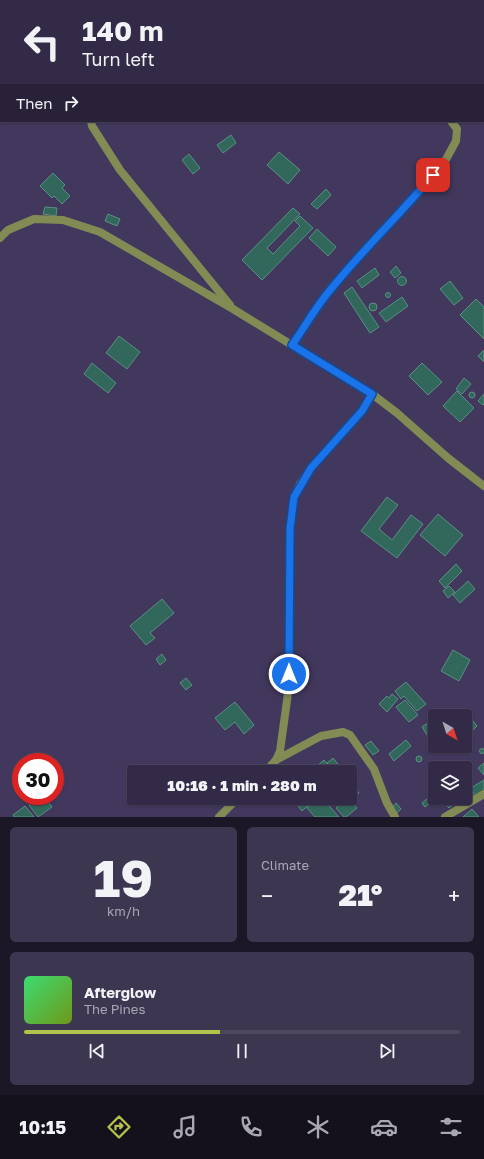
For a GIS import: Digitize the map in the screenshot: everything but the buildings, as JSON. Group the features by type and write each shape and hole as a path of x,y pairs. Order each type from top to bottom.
{"street":[{"path":"91,122 92,126 120,170 233,309"},
{"path":"292,345 326,295 361,254 444,164 456,141 457,129 452,122"},
{"path":"0,238 8,230 34,219 63,220 100,232 233,309 372,394 397,413 448,458 484,486"},
{"path":"271,765 276,760 280,751 283,738 289,686 290,529 294,497 311,468 362,411 372,394"},
{"path":"276,760 321,736 343,732 350,735 374,769 387,803 395,817"},
{"path":"445,817 484,794"},
{"path":"219,817 231,805"}],"route":[{"path":"289,674 290,529 294,497 300,484 311,468 362,411 372,394 292,345 326,295 433,175"}]}
